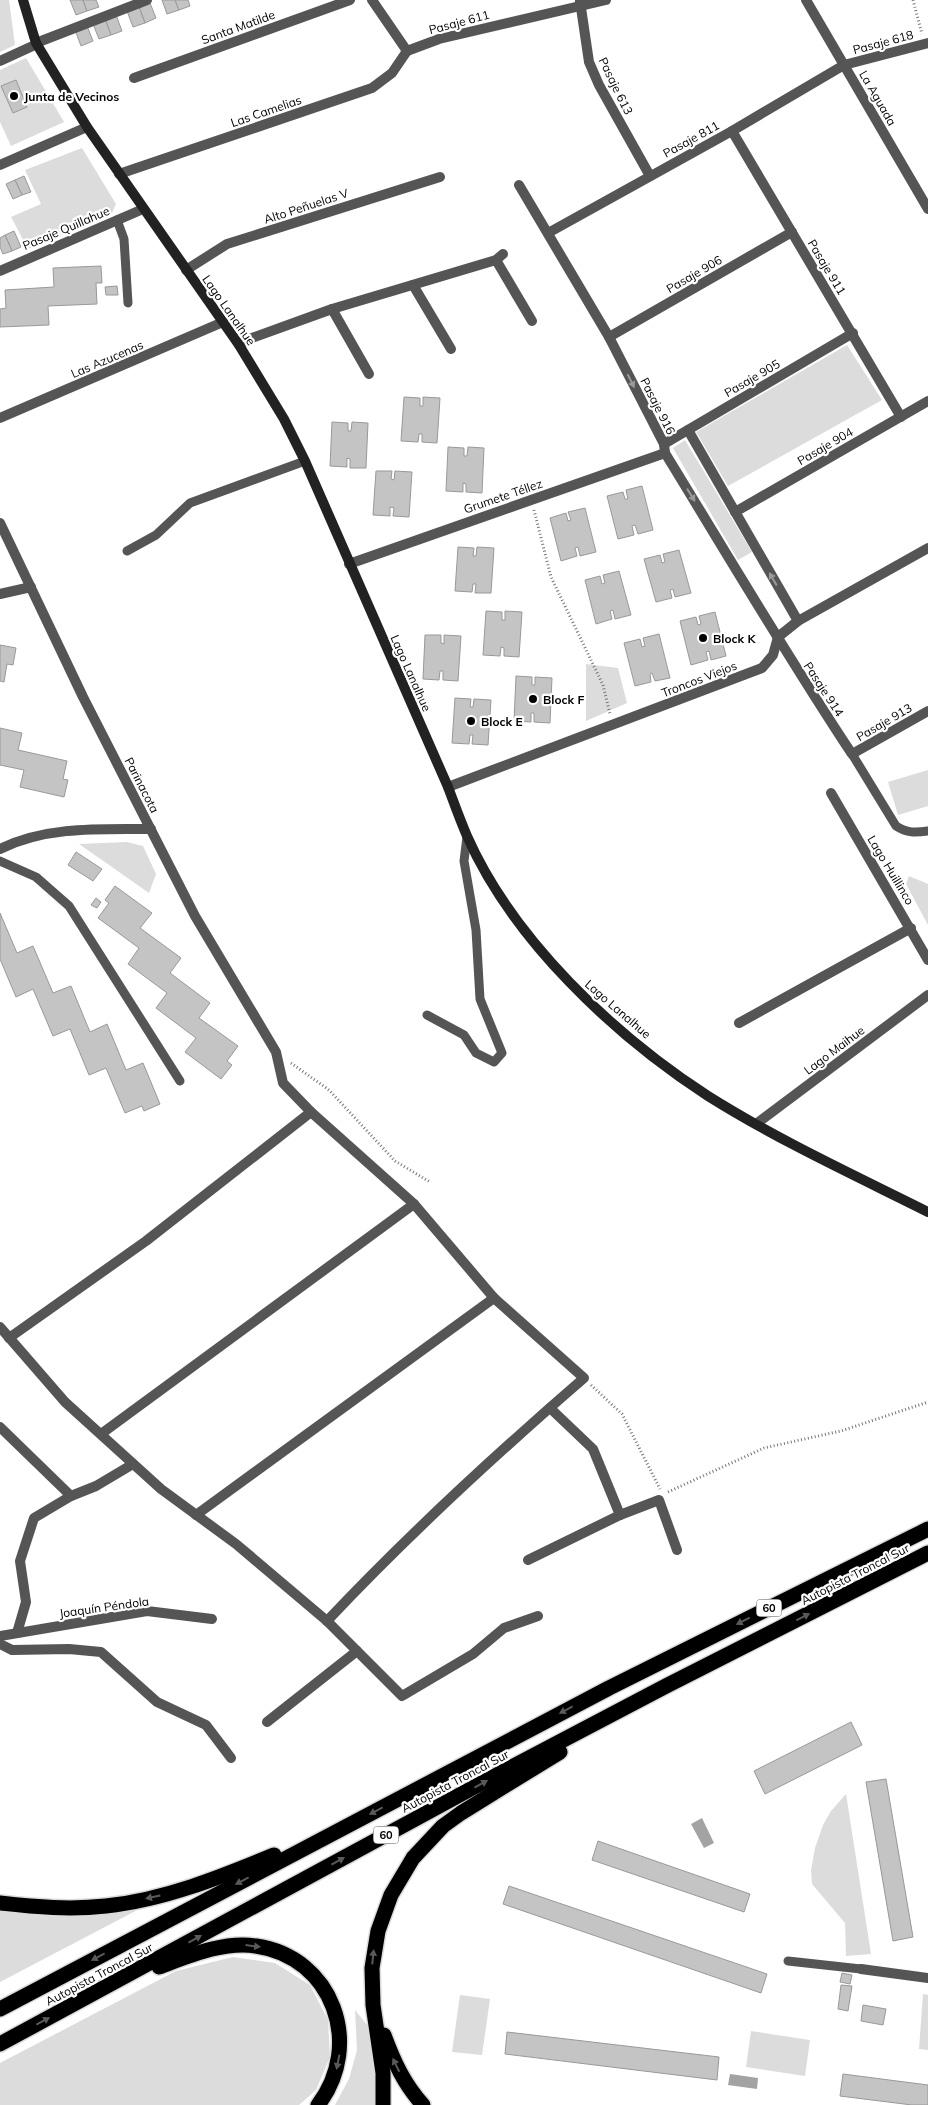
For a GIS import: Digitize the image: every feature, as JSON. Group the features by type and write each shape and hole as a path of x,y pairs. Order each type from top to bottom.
{"highway":[{"name":"Autopista Troncal Sur","path":"0,2009 609,1688 928,1529"},
{"name":"Autopista Troncal Sur","path":"0,2044 491,1778 666,1686 928,1553"},
{"path":"383,2105 383,2073 373,2005 372,1968 374,1949 383,1913 401,1876 428,1841 461,1813 666,1686"},
{"path":"0,1903 51,1909 107,1906 161,1896 233,1872 347,1826"},
{"path":"106,1987 188,1956 228,1946 256,1946 270,1949 296,1961 312,1974 325,1991 337,2017 339,2059 336,2073 318,2105"},
{"path":"373,2005 394,2064 409,2089 423,2105"}],"main road":[{"name":"Lago Lanalhue","path":"23,0 36,43 87,127 239,345 284,419 305,461 448,787 467,837 516,918 556,968 580,992 604,1015 678,1075 756,1124 928,1212"}],"street":[{"path":"0,61 36,43 147,0"},
{"name":"Santa Matilde","path":"134,78 350,0"},
{"path":"372,0 407,51"},
{"name":"Pasaje 611","path":"407,51 439,39 580,3 606,0"},
{"name":"La Aguada","path":"806,0 928,209"},
{"name":"Pasaje 613","path":"580,3 589,62 599,85 650,176"},
{"name":"Pasaje 618","path":"844,65 926,44"},
{"name":"Las Camelias","path":"119,174 372,88 392,73 407,51"},
{"name":"Pasaje 811","path":"548,233 732,131 844,65"},
{"path":"0,166 87,127"},
{"name":"Pasaje 911","path":"732,131 901,417"},
{"name":"Alto Peñuelas V","path":"186,270 227,244 440,177"},
{"name":"Pasaje 916","path":"519,185 609,337 665,449 778,636"},
{"name":"Pasaje Quillahue","path":"0,271 143,209"},
{"name":"Pasaje 906","path":"609,337 792,232"},
{"path":"239,345 249,339 332,309 500,257 532,321"},
{"path":"413,285 451,349"},
{"path":"332,309 369,374"},
{"name":"Las Azucenas","path":"0,418 223,322"},
{"name":"Pasaje 905","path":"665,449 688,430 853,333"},
{"name":"Pasaje 904","path":"735,512 928,401"},
{"name":"Pasaje 916","path":"688,430 798,622"},
{"name":"Grumete Téllez","path":"349,564 531,500 665,449"},
{"name":"Parinacota","path":"0,523 83,697 195,916 276,1052 283,1083 312,1112 414,1204 494,1298 584,1378"},
{"path":"778,636 798,622 928,548"},
{"path":"0,594 31,587"},
{"name":"Troncos Viejos","path":"448,787 762,668 773,655 778,636"},
{"name":"Pasaje 914","path":"778,636 796,669 852,754"},
{"name":"Pasaje 913","path":"852,754 928,711"},
{"name":"Lago Huillinco","path":"831,793 928,960"},
{"path":"0,849 25,839 71,830 151,829"},
{"path":"738,1023 911,928"},
{"name":"Lago Maihue","path":"756,1124 928,995"},
{"path":"9,1338 146,1240 312,1112"},
{"path":"101,1434 414,1204"},
{"path":"196,1514 494,1298"},
{"path":"0,1327 65,1402 161,1489 236,1544 328,1621 402,1696 473,1654 504,1628 538,1616"},
{"path":"328,1621 404,1541 584,1378"},
{"path":"550,1408 593,1449 620,1515"},
{"path":"0,1427 71,1496"},
{"path":"18,1633 26,1602 20,1561 34,1518 71,1496 96,1486 133,1464"},
{"path":"528,1560 620,1515 659,1500 678,1550"},
{"name":"Joaquín Péndola","path":"0,1636 147,1611 212,1618"},
{"path":"0,1644 12,1650 69,1649 100,1652 157,1702 206,1725 231,1758"},
{"path":"268,1722 357,1651"},
{"path":"861,1969 928,1978"}],"lane":[{"path":"117,220 124,239 128,303"},
{"path":"127,551 156,535 190,503 305,461"},
{"path":"852,754 896,826 904,831 915,833 928,831"},
{"path":"427,1015 464,1035 476,1053 494,1062 502,1053 480,1000 476,930 464,861 467,837"},
{"path":"0,861 36,877 69,906 180,1081"},
{"path":"788,1962 861,1969"}],"path":[{"path":"913,0 926,44"},
{"path":"531,500 551,577 603,684 612,724"},
{"path":"276,1052 329,1090 395,1161 430,1182"},
{"path":"584,1378 622,1414 663,1494 764,1448 841,1431 928,1402"}],"shaded area":[{"path":"0,0 9,0 15,45 0,52"},
{"path":"26,58 64,122 11,146 0,122 0,70"},
{"path":"82,148 116,204 112,213 28,249 11,217 41,204 25,170"},
{"path":"847,345 882,400 728,486 696,432"},
{"path":"685,440 752,552 738,560 673,448"},
{"path":"586,664 618,668 627,703 586,721"},
{"path":"928,770 928,806 898,815 888,782"},
{"path":"127,842 143,846 156,874 149,893 79,844"},
{"path":"909,876 928,884 928,925 906,884"},
{"path":"846,1794 871,1954 846,1956 845,1923 812,1884 811,1870 815,1848 823,1825 831,1811"},
{"path":"702,1818 714,1843 704,1848 691,1824"},
{"path":"145,1906 0,1982 0,1909 48,1916"},
{"path":"233,1957 275,1963 310,1985 328,2020 330,2057 316,2090 299,2105 0,2105 0,2063 176,1971"},
{"path":"923,1994 928,1995 928,2050 919,2049"},
{"path":"460,1995 490,1999 482,2055 452,2052"},
{"path":"355,2010 372,2031 376,2074 376,2105 335,2105 349,2079 357,2050"},
{"path":"751,2031 810,2040 805,2076 746,2067"},
{"path":"730,2074 758,2078 757,2089 728,2085"}],"building":[{"path":"70,0 83,0 87,11 76,15"},
{"path":"83,0 96,0 99,7 87,11"},
{"path":"162,0 175,0 179,10 167,14"},
{"path":"175,0 188,0 190,6 179,10"},
{"path":"150,3 156,18 145,23 139,7"},
{"path":"139,7 145,23 133,27 127,11"},
{"path":"116,15 122,31 111,35 105,19"},
{"path":"105,19 111,35 99,39 93,24"},
{"path":"87,26 93,41 81,46 75,30"},
{"name":"Junta de Vecinos","path":"16,80 27,107 13,113 1,86"},
{"path":"24,176 31,192 22,195 15,180"},
{"path":"15,180 22,195 13,199 6,184"},
{"path":"14,231 21,247 12,251 5,235"},
{"path":"5,235 12,251 3,254 0,247 0,238"},
{"path":"101,266 102,283 96,283 97,304 48,306 49,325 0,327 0,309 6,308 5,290 54,287 53,268"},
{"path":"117,286 118,295 106,295 105,287"},
{"path":"404,397 420,398 420,406 423,406 423,397 440,398 437,443 422,442 422,434 419,434 418,442 401,441"},
{"path":"332,422 348,423 348,431 351,431 352,422 368,423 366,468 350,468 350,459 347,458 347,467 330,466"},
{"path":"448,447 464,448 464,456 467,456 468,447 484,448 482,493 466,492 466,484 463,483 463,492 446,491"},
{"path":"376,471 392,471 391,479 394,480 395,471 412,472 409,517 393,516 394,508 390,507 390,516 373,515"},
{"path":"642,486 653,530 638,534 635,525 632,526 634,535 618,539 607,496 623,492 625,499 628,499 626,490"},
{"path":"585,508 596,552 580,556 578,547 575,548 577,556 561,561 550,518 566,513 568,521 571,520 568,512"},
{"path":"458,547 474,548 473,556 476,556 477,547 494,548 491,593 475,593 476,584 473,584 472,592 455,591"},
{"path":"679,550 691,593 675,597 673,589 670,590 672,598 656,602 644,559 660,555 662,563 665,562 663,554"},
{"path":"619,571 631,615 615,619 613,610 610,611 612,619 596,624 585,580 600,576 602,584 605,583 603,575"},
{"path":"486,611 502,612 502,620 505,620 505,611 522,612 519,657 504,656 504,648 501,647 500,656 483,655"},
{"name":"Block K","path":"715,612 726,656 711,660 709,651 706,652 708,660 691,665 680,621 696,617 698,625 701,624 699,616"},
{"path":"659,634 670,678 655,681 652,673 650,674 651,682 635,686 624,643 640,639 642,647 645,646 643,638"},
{"path":"425,635 441,635 441,643 444,644 444,635 461,636 458,681 443,680 443,671 440,671 439,680 423,679"},
{"path":"0,645 16,648 13,665 7,664 4,682 0,681"},
{"name":"Block F","path":"516,676 532,677 532,685 535,685 535,677 552,678 550,723 534,722 534,713 531,713 531,722 514,721"},
{"name":"Block E","path":"455,698 471,699 470,707 473,707 474,699 491,700 488,745 472,744 473,735 470,735 469,744 452,743"},
{"path":"0,728 22,733 18,750 67,761 63,779 68,780 64,797 20,787 24,770 0,765"},
{"path":"76,852 102,869 93,881 68,865"},
{"path":"115,886 152,913 140,928 181,958 170,973 210,1003 199,1018 238,1046 227,1061 232,1065 221,1079 185,1052 196,1038 156,1008 167,993 128,964 139,948 98,918 109,903 105,900"},
{"path":"96,898 101,902 97,908 91,905"},
{"path":"0,913 17,953 33,946 53,993 71,986 90,1032 107,1024 126,1070 143,1063 160,1104 144,1111 142,1106 125,1113 106,1068 89,1075 70,1029 53,1036 33,989 16,997 0,959"},
{"path":"851,1722 862,1745 765,1794 754,1771"},
{"path":"886,1779 913,1937 893,1941 866,1782"},
{"path":"598,1841 750,1894 744,1912 592,1860"},
{"path":"509,1886 767,1974 761,1993 503,1904"},
{"path":"842,1973 852,1975 850,1984 840,1982"},
{"path":"841,1985 852,1986 848,2011 838,2009"},
{"path":"863,2005 886,2009 883,2025 861,2021"},
{"path":"507,2032 719,2057 717,2080 505,2054"},
{"path":"843,2074 928,2085 928,2105 912,2105 840,2096"}],"place":[{"name":"Junta de Vecinos","path":"14,96"},
{"name":"Block K","path":"703,638"},
{"name":"Block F","path":"533,699"},
{"name":"Block E","path":"471,721"}]}
